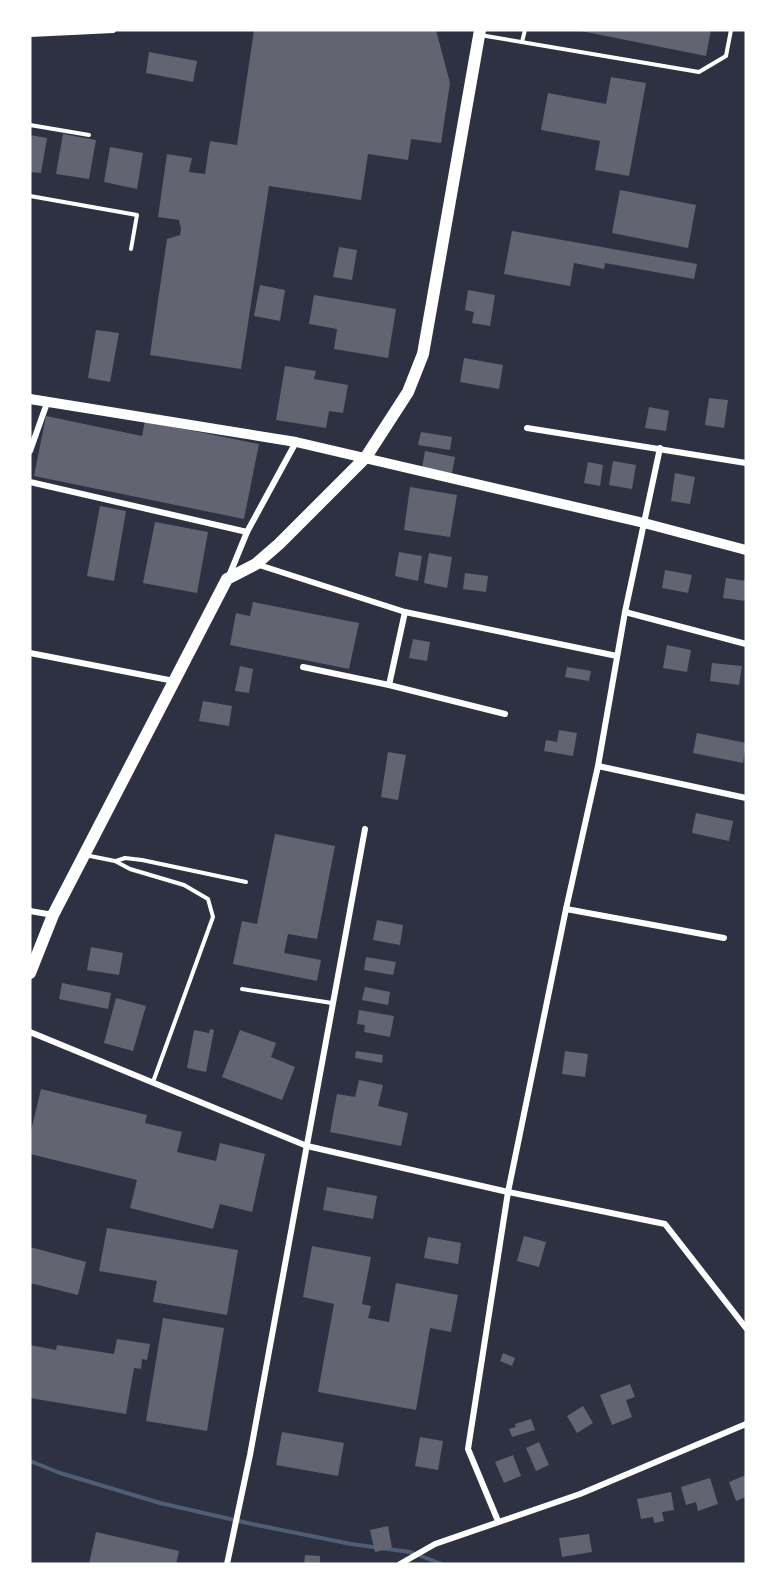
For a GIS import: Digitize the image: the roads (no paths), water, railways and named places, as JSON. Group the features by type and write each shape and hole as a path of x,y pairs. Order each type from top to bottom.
{"main road":[{"path":"30,973 53,915 227,579 256,564 279,544 366,457 408,392 423,354 480,32"}],"street":[{"path":"30,34 113,30"},
{"path":"30,399 296,442 746,550"},
{"path":"30,451 47,403"},
{"path":"526,428 746,463"},
{"path":"227,579 247,532 296,442"},
{"path":"498,1521 468,1449 508,1192 598,766 625,612 660,448"},
{"path":"30,482 247,532"},
{"path":"256,564 405,612 617,657"},
{"path":"389,685 405,612"},
{"path":"625,612 746,644"},
{"path":"30,653 176,681"},
{"path":"303,667 389,685 505,714"},
{"path":"598,766 746,798"},
{"path":"227,1564 252,1444 365,829"},
{"path":"566,909 724,938"},
{"path":"30,911 53,915"},
{"path":"30,1032 307,1146 508,1192 665,1224 746,1328"},
{"path":"400,1564 435,1544 580,1494 746,1424"}],"lane":[{"path":"522,42 525,30"},
{"path":"480,32 522,42 699,72 726,56 730,30"},
{"path":"30,125 89,135"},
{"path":"30,196 137,215 131,249"},
{"path":"85,855 116,861 130,869 184,885 208,899 213,917 153,1083"},
{"path":"116,861 125,858 142,860 246,882"},
{"path":"242,989 333,1003"}],"waterway":[{"path":"30,1461 60,1473 160,1503 351,1544 410,1552 442,1564"}]}
